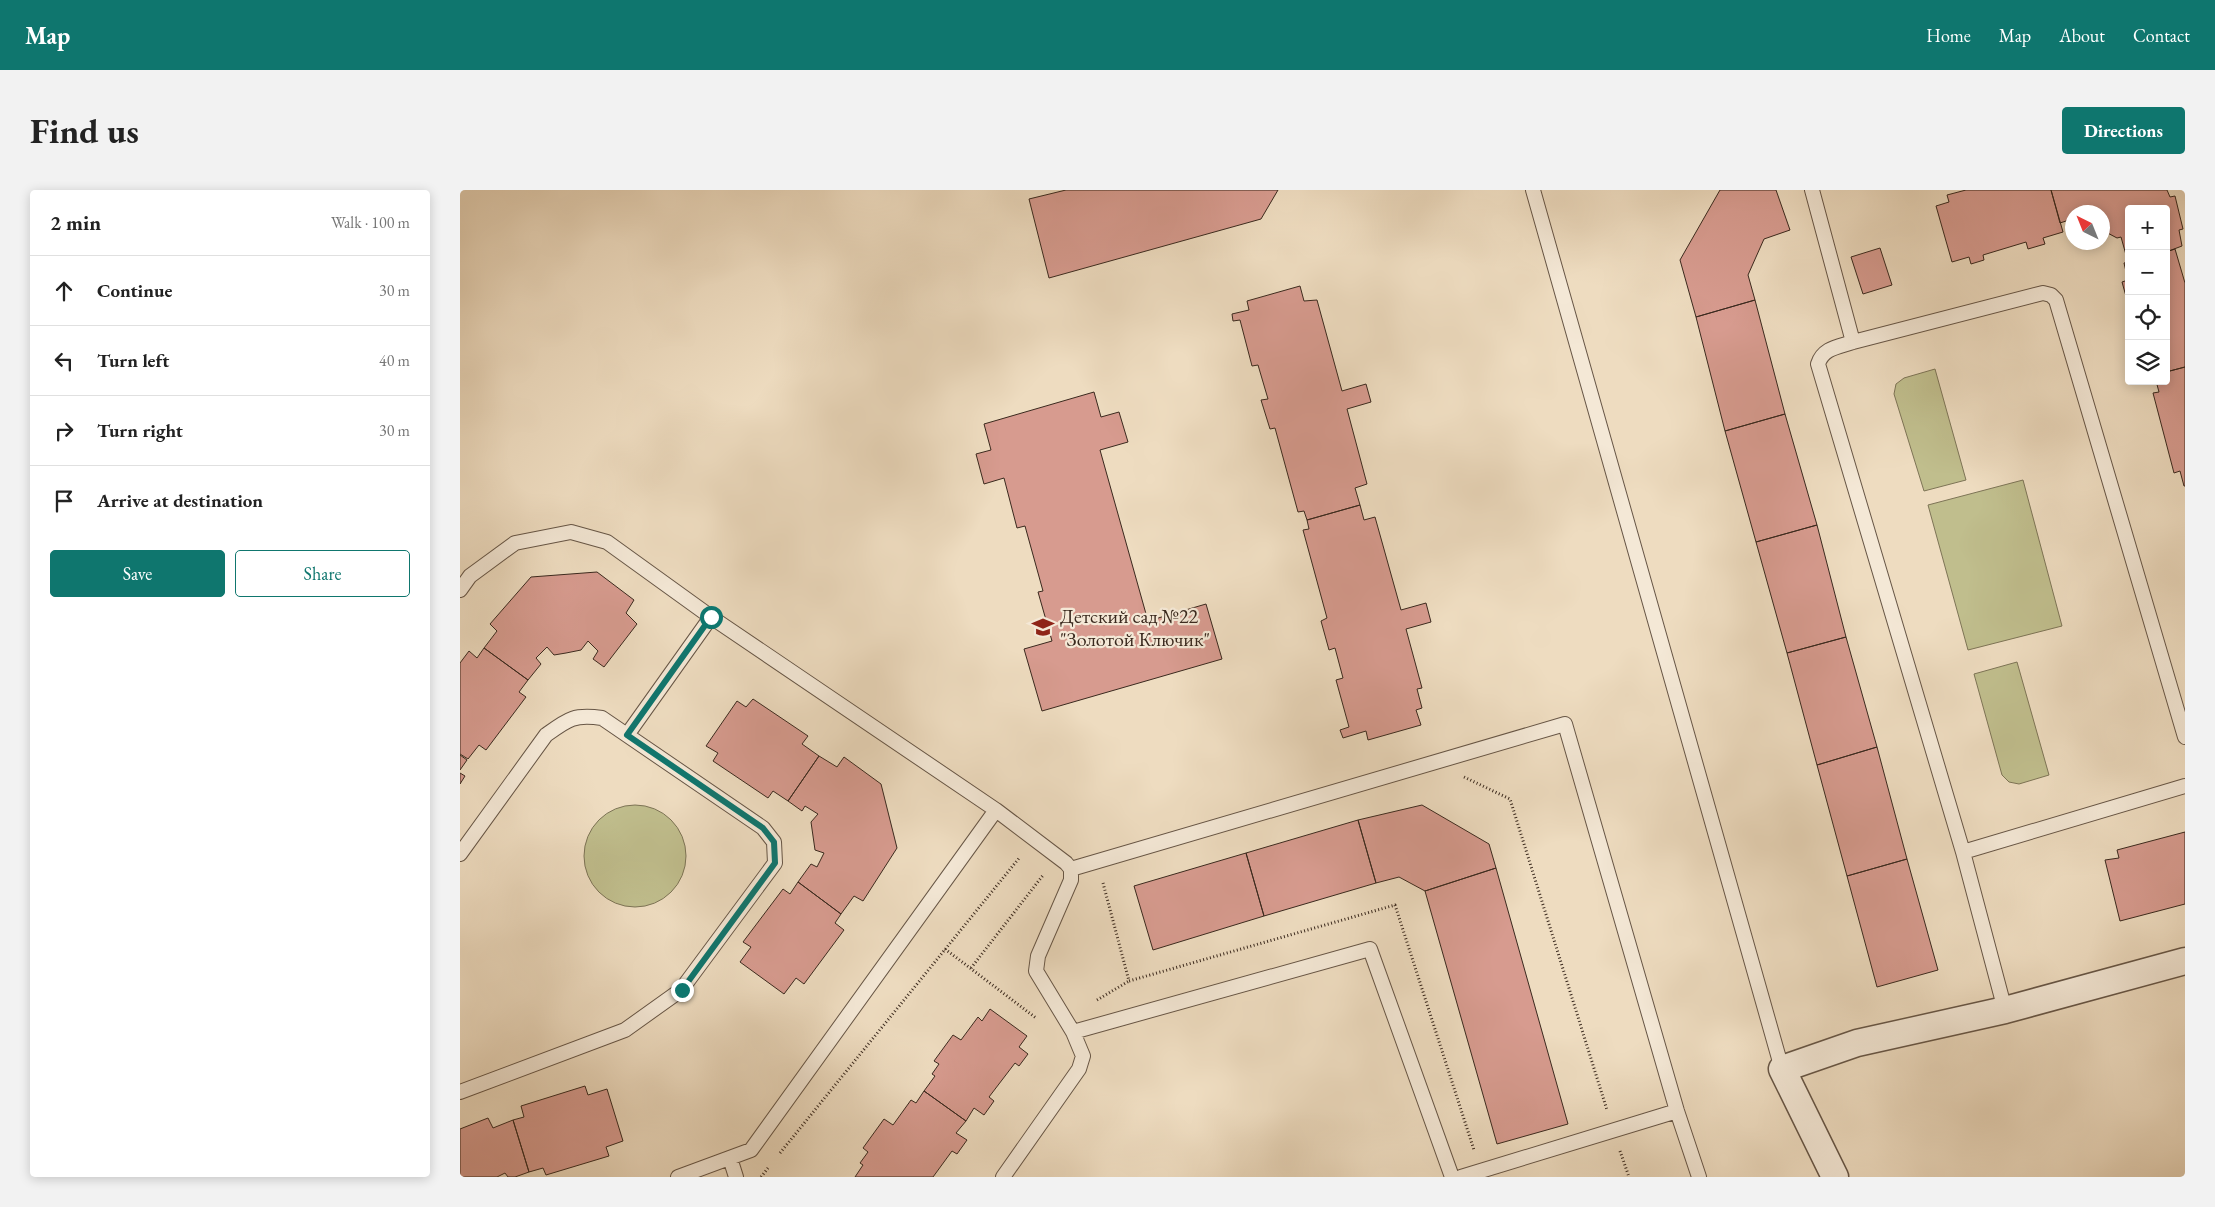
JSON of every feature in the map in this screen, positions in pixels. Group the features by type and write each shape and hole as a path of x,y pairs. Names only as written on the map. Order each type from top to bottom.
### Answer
{"street":[{"path":"1835,1177 1782,1069 1857,1043 2005,1010 2185,961"}],"lane":[{"path":"1533,190 1782,1069"},
{"path":"1812,190 1853,342"},
{"path":"2005,1010 1963,852 1818,364 1821,356 1826,351 1853,342 2043,293 2051,294 2056,300 2156,646 2185,737"},
{"path":"460,590 470,576 515,543 571,532 607,542 711,617 996,810 1030,844 1066,863 1071,869 1071,880 1038,956 1036,971 1074,1032 1083,1056 1079,1069 1003,1177"},
{"path":"627,735 711,617"},
{"path":"460,854 546,735 566,721 583,715 602,718 763,828 774,842 775,863 682,990 625,1030 460,1092"},
{"path":"1071,869 1565,724 1677,1111 1699,1177"},
{"path":"1963,852 2185,786"},
{"path":"678,1177 751,1150 996,810"},
{"path":"1074,1032 1370,949 1452,1177"},
{"path":"1462,1177 1677,1111"},
{"path":"730,1158 736,1177"}],"path":[{"path":"1432,762 1510,799 1629,1177"},
{"path":"779,1154 1030,844 1050,867 971,968"},
{"path":"1097,861 1129,982 1394,904 1476,1159"},
{"path":"760,1177 773,1162"}],"shaded area":[{"path":"1935,369 1966,480 1924,491 1894,394 1896,384 1904,378"},
{"path":"2023,480 2062,626 1968,650 1928,505"},
{"path":"2017,662 2049,775 2019,784 2009,782 2002,775 1974,674"},
{"path":"635,805 655,809 671,820 682,836 686,856 682,876 671,892 655,903 635,907 615,903 599,892 588,876 584,856 588,836 599,820 615,809"}],"building":[{"path":"1066,190 1278,190 1261,219 1049,278 1029,199"},
{"path":"1720,190 1776,190 1790,230 1764,239 1748,275 1755,300 1696,317 1680,260"},
{"path":"1966,190 2051,190 2063,232 2043,238 2045,244 2028,249 2026,242 1983,255 1984,260 1971,264 1969,257 1952,262 1936,206 1949,202 1947,195"},
{"path":"2051,190 2167,190 2170,197 2175,196 2183,229 2179,230 2182,246 2170,250 2170,205 2125,205 2125,251 2121,237 2117,238 2110,234 2110,205 2065,205 2065,221 2060,223"},
{"path":"1880,248 1892,285 1863,294 1851,257"},
{"path":"2175,249 2185,283 2185,367 2170,371 2170,295 2170,251"},
{"path":"2125,281 2125,293 2122,282"},
{"path":"1300,286 1304,301 1317,300 1342,391 1366,384 1371,402 1347,409 1367,484 1355,488 1360,505 1307,520 1304,511 1298,512 1275,428 1270,429 1261,400 1268,399 1258,365 1252,366 1240,320 1233,321 1232,314 1249,310 1247,301"},
{"path":"1755,300 1785,414 1725,431 1696,317"},
{"path":"2185,367 2185,486 2180,471 2174,473 2153,393 2159,392 2157,385 2170,385 2170,371"},
{"path":"1094,392 1101,417 1119,412 1128,442 1100,450 1148,621 1206,604 1222,659 1042,711 1024,649 1052,641 1038,592 1043,591 1025,526 1017,528 1004,478 984,484 976,454 991,450 984,424"},
{"path":"1785,414 1817,525 1756,542 1725,431"},
{"path":"1360,505 1364,520 1375,517 1401,610 1426,603 1431,622 1406,629 1422,688 1417,689 1422,708 1416,710 1421,725 1368,740 1366,731 1343,738 1340,730 1349,727 1336,680 1343,678 1335,648 1329,650 1321,621 1327,618 1303,530 1309,529 1307,520"},
{"path":"1817,525 1846,637 1787,653 1756,542"},
{"path":"597,572 634,600 626,613 637,624 604,667 593,659 598,651 588,641 581,650 554,655 547,647 536,658 541,664 528,680 484,648 497,631 490,624 531,577"},
{"path":"1846,637 1877,747 1817,765 1787,653"},
{"path":"484,648 528,680 519,692 526,697 486,750 479,745 468,759 460,754 460,663 469,651 477,658"},
{"path":"753,699 808,736 802,744 819,756 788,801 773,791 768,798 713,761 718,753 706,746 737,701 746,707"},
{"path":"1877,747 1907,859 1847,876 1817,765"},
{"path":"460,755 467,760 460,770"},
{"path":"819,756 837,767 844,757 881,784 897,848 863,901 854,896 841,914 798,882 811,864 817,867 824,853 815,850 811,822 818,814 805,806 802,811 788,801"},
{"path":"460,773 465,776 460,784"},
{"path":"1422,805 1489,844 1496,868 1425,891 1399,877 1376,883 1358,820"},
{"path":"1358,820 1376,883 1264,916 1246,853"},
{"path":"2185,832 2185,904 2120,921 2105,860 2119,858 2117,850"},
{"path":"1246,853 1264,916 1153,950 1134,886"},
{"path":"1907,859 1938,970 1877,987 1847,876"},
{"path":"1496,868 1568,1124 1497,1144 1425,891"},
{"path":"798,882 841,914 835,923 844,930 804,984 796,978 784,994 740,962 751,947 743,942 783,889 790,894"},
{"path":"990,1009 1027,1036 1019,1047 1028,1054 1019,1066 1015,1063 989,1097 994,1101 984,1115 974,1108 966,1121 924,1091 935,1076 932,1074 939,1064 934,1061 953,1035 961,1040 978,1017 982,1021"},
{"path":"585,1086 588,1095 607,1089 623,1141 606,1147 609,1156 546,1175 543,1168 529,1172 513,1120 524,1117 521,1106"},
{"path":"924,1091 966,1121 956,1133 967,1140 957,1154 952,1151 933,1177 855,1177 863,1165 860,1163 868,1152 863,1148 884,1119 893,1125 911,1100 916,1103"},
{"path":"488,1118 493,1128 513,1120 529,1172 515,1177 508,1177 505,1173 497,1177 460,1177 460,1129"}],"place":[{"name":"Детский сад №22 \"Золотой Ключик\"","path":"1043,627"}],"route":[{"path":"682,990 775,863 774,842 763,828 627,735 711,617"}]}
